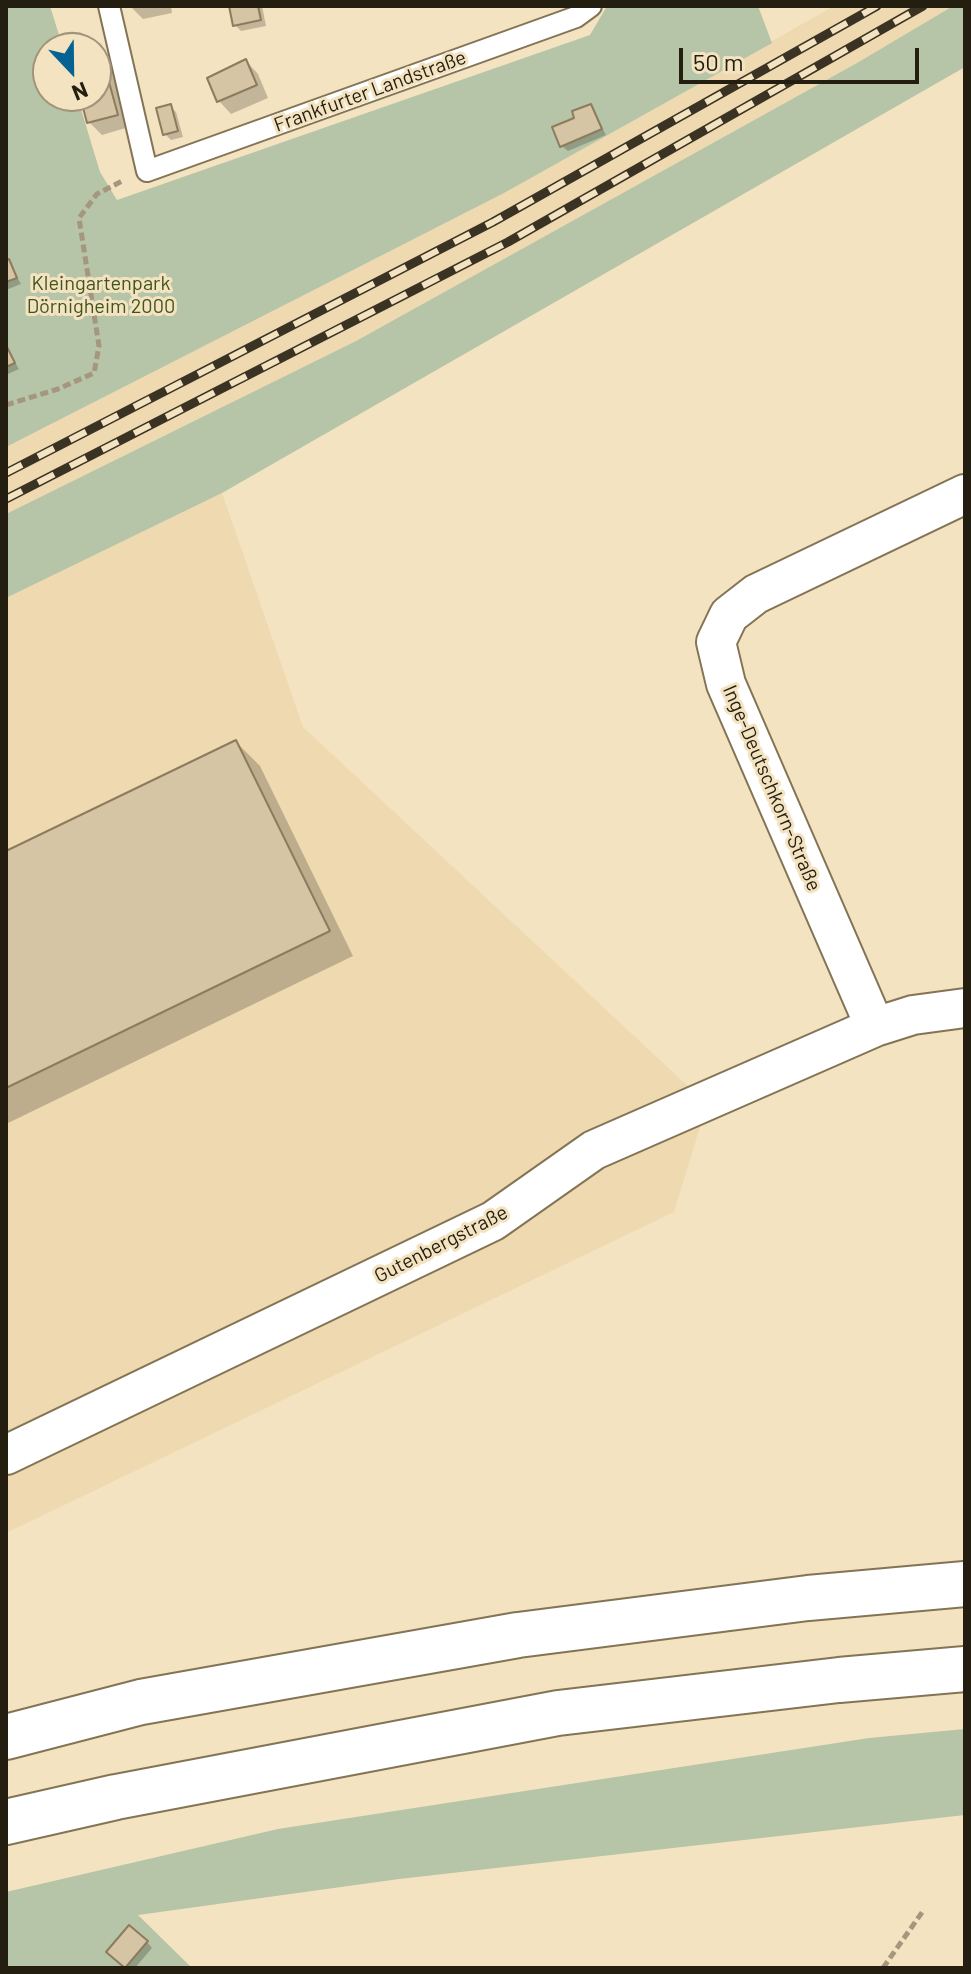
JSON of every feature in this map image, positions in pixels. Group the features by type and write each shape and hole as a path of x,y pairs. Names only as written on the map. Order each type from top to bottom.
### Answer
{"highway":[{"path":"6,1737 141,1702 518,1635 808,1598 965,1584"},
{"path":"6,1822 116,1797 558,1713 965,1669"}],"street":[{"name":"Inge-Deutschkorn-Straße","path":"875,1027 726,684 716,642 729,615 756,594 965,494"},
{"name":"Gutenbergstraße","path":"6,1455 493,1221 594,1150 875,1027 913,1015 965,1008"}],"lane":[{"path":"109,6 147,171"},
{"name":"Frankfurter Landstraße","path":"147,171 576,17 591,6"}],"path":[{"path":"6,405 58,389 94,373 99,346 79,218 97,194 147,171"},
{"path":"883,1968 923,1911"}],"shaded area":[{"path":"834,6 953,6 857,63 356,341 6,514 6,447 504,193"},
{"path":"222,493 303,727 707,1104 674,1212 6,1533 6,598"}],"green space":[{"name":"Kleingartenpark Dörnigheim 2000","path":"6,6 50,6 58,32 32,32 32,112 82,112 100,172 117,200 590,35 607,6 758,6 772,43 504,193 6,447"},
{"path":"953,6 965,6 965,67 222,493 6,598 6,514 356,341 857,63"},
{"path":"965,1729 965,1815 399,1879 138,1915 192,1968 6,1968 6,1892 278,1829 869,1738"}],"building":[{"path":"229,6 258,6 261,20 233,26"},
{"path":"246,59 257,85 217,102 207,78"},
{"path":"112,93 118,115 87,123 84,112 112,112"},
{"path":"171,104 178,131 163,135 156,108"},
{"path":"591,104 602,129 560,147 552,127 574,118 572,111"},
{"path":"9,259 17,278 6,282 6,260"},
{"path":"6,345 15,363 6,367"},
{"path":"236,740 330,931 6,1088 6,851"},
{"path":"129,1925 148,1941 125,1968 106,1952"}],"railway":[{"path":"6,473 493,222 877,6"},
{"path":"6,499 508,242 923,6"}]}
